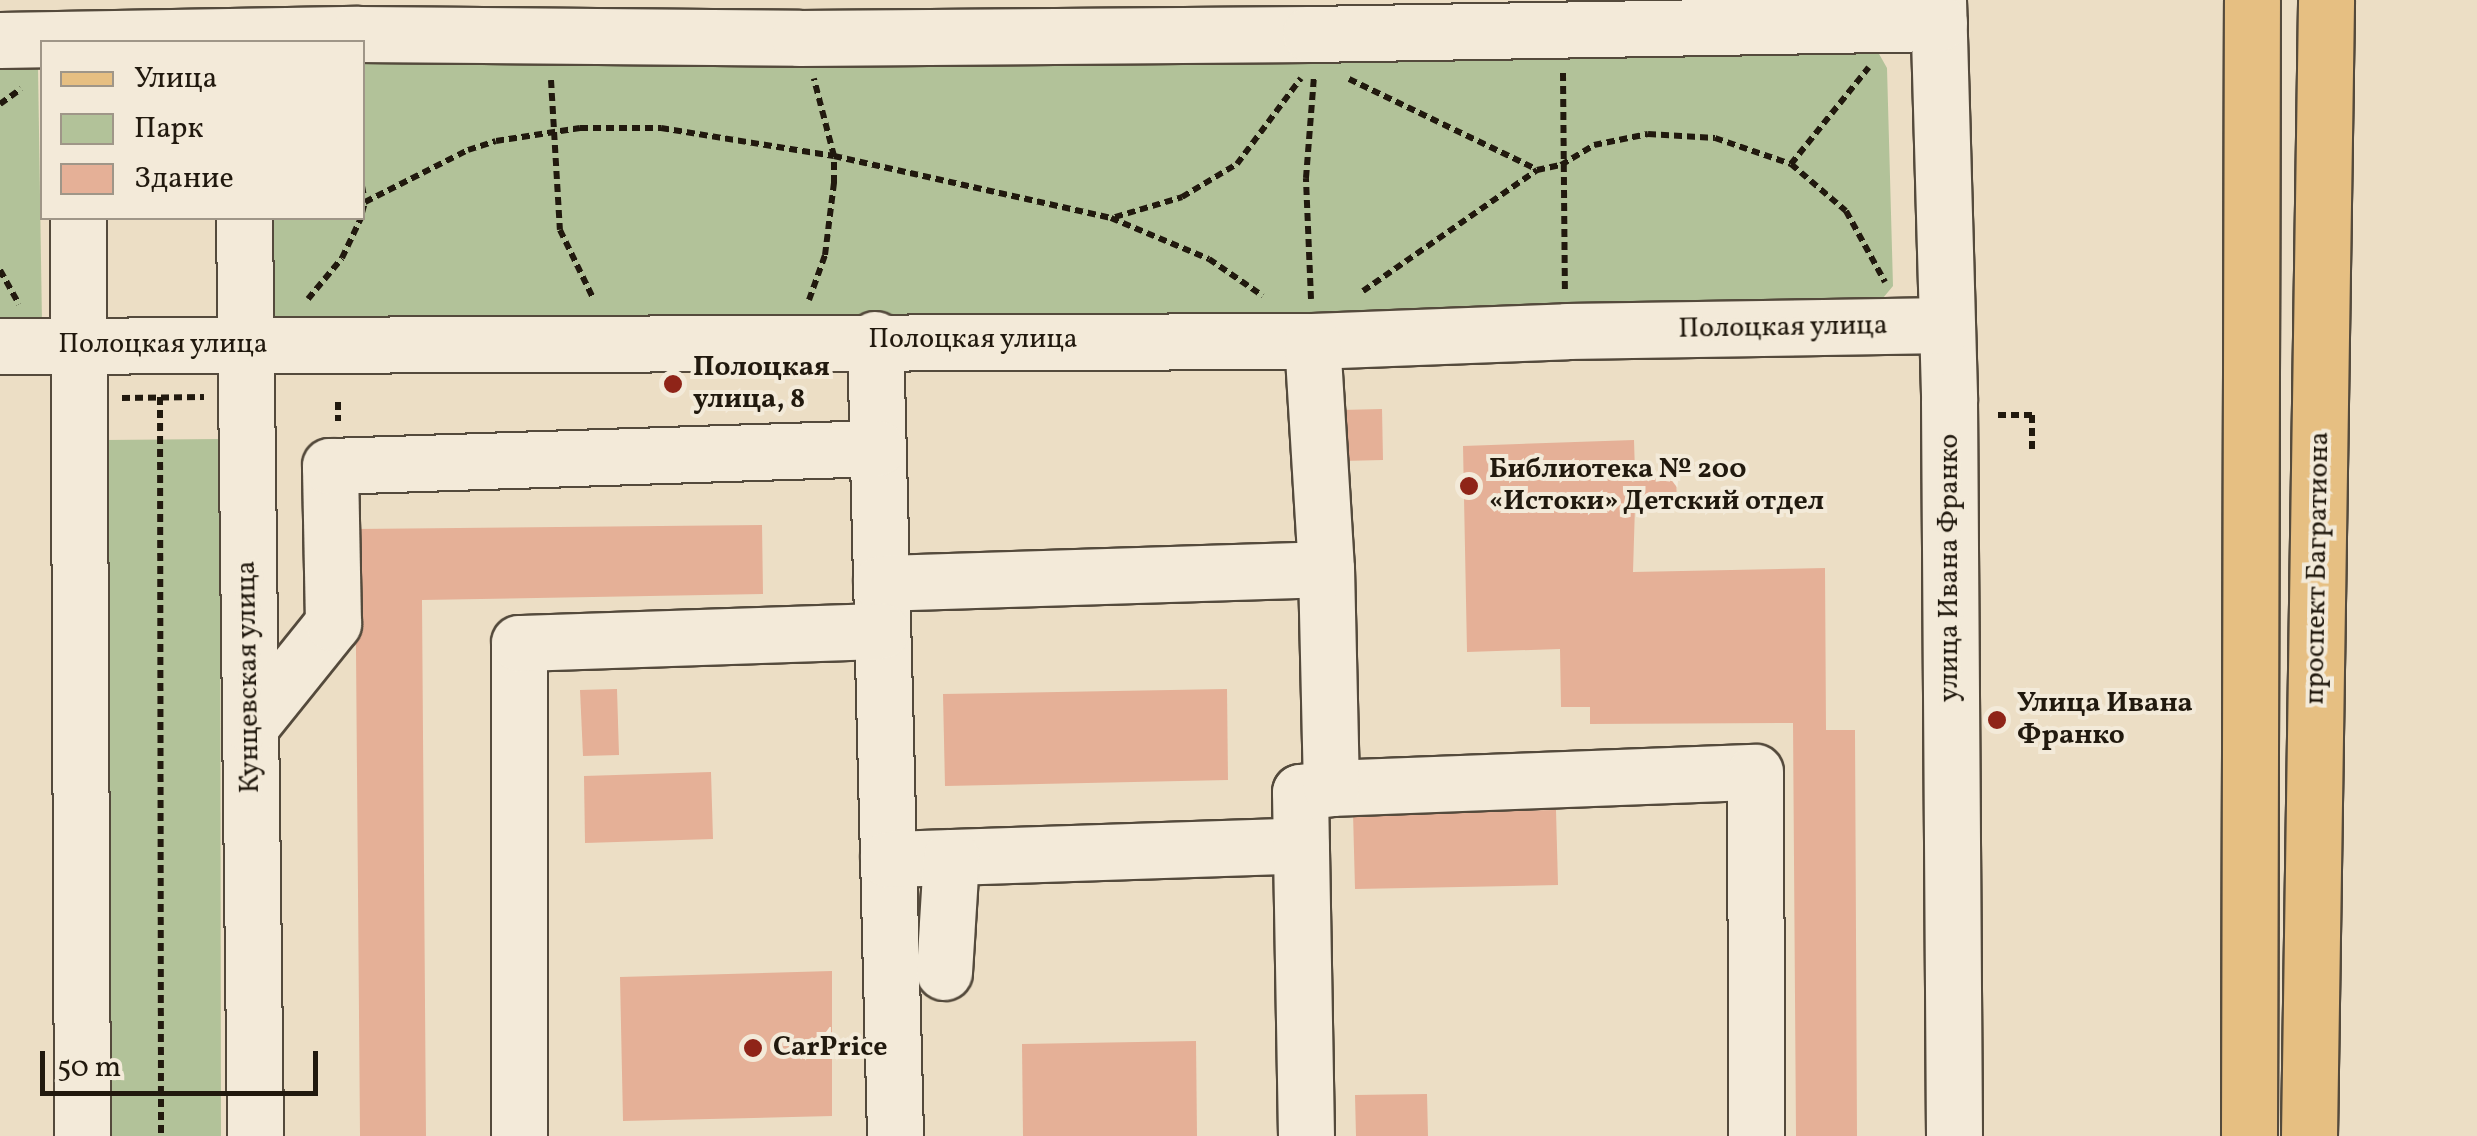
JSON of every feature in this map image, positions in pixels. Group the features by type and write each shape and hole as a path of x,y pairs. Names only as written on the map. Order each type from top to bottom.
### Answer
{"main road":[{"path":"2249,1136 2252,0"},
{"name":"проспект Багратиона","path":"2309,1136 2326,0"}],"street":[{"path":"244,40 374,17 1319,35 1564,29 1939,12"},
{"name":"улица Ивана Франко","path":"1939,12 1954,1136"},
{"path":"10,64 40,54"},
{"path":"78,220 82,1136"},
{"name":"Кунцевская улица","path":"244,220 256,1136"},
{"name":"Полоцкая улица","path":"0,346 622,346 875,339 1312,341 1566,330 1946,325"},
{"path":"875,339 895,1136"},
{"path":"1312,341 1326,569 1331,788"},
{"path":"251,725 333,623 330,466 877,448"},
{"path":"519,1136 519,643 1326,569"},
{"path":"1306,1136 1300,792 1754,772 1756,1136"},
{"path":"888,859 1301,846"},
{"path":"944,972 951,857"}],"path":[{"path":"781,344 815,291 830,224 834,156 828,25"},
{"path":"1564,29 1561,166 1566,309"},
{"path":"1319,35 1537,170"},
{"path":"1791,164 1876,58"},
{"path":"0,104 10,64"},
{"path":"1111,218 1182,197 1237,164 1260,138 1287,93 1316,64 1306,178 1312,341"},
{"path":"551,78 551,132 564,246 622,346"},
{"path":"366,202 468,150 580,128 661,128 834,156 1111,218 1185,248 1236,275 1312,341"},
{"path":"1362,293 1537,170 1561,166 1605,141 1673,133 1740,144 1791,164 1846,212 1891,292"},
{"path":"365,198 365,206"},
{"path":"306,301 342,258 360,220"},
{"path":"106,398 220,397"},
{"path":"160,398 161,1136"},
{"path":"1998,415 2032,415 2032,454"}],"green space":[{"path":"1874,45 1887,68 1893,286 1873,310 262,328 263,220 365,220 365,54"},
{"path":"0,68 38,68 42,324 0,324"},
{"path":"220,439 221,1136 105,1136 105,440"}],"building":[{"path":"1382,409 1383,460 1342,461 1341,410"},
{"path":"1634,440 1635,473 1676,475 1677,505 1635,506 1633,572 1825,568 1826,730 1855,730 1857,1136 1796,1136 1793,723 1590,724 1590,707 1561,707 1560,649 1467,652 1463,446"},
{"path":"762,525 763,594 422,600 426,1136 360,1136 355,529"},
{"path":"617,689 619,755 583,756 580,690"},
{"path":"1227,689 1228,780 945,786 943,694"},
{"path":"711,772 713,839 585,843 584,776"},
{"path":"1556,810 1558,885 1355,889 1353,813"},
{"path":"832,971 832,1116 623,1121 620,977"},
{"path":"1196,1041 1197,1136 1023,1136 1022,1044"},
{"path":"1427,1094 1428,1136 1356,1136 1355,1095"}],"place":[{"name":"Полоцкая улица, 8","path":"673,384"},
{"name":"Библиотека № 200 «Истоки» Детский отдел","path":"1469,486"},
{"name":"Улица Ивана Франко","path":"1997,720"},
{"name":"CarPrice","path":"753,1048"}]}
